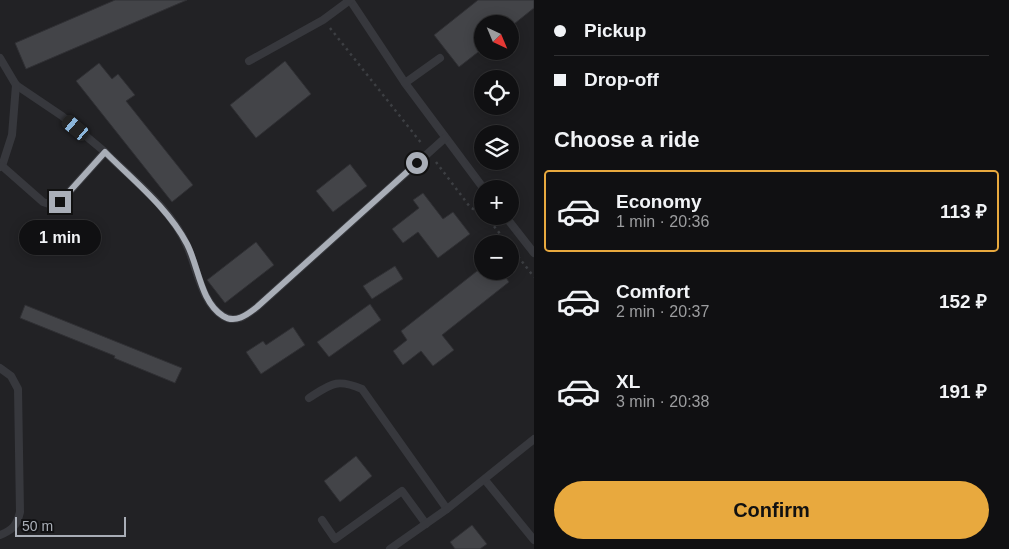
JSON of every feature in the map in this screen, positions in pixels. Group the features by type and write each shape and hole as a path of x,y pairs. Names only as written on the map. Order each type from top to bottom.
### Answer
{"lane":[{"path":"249,61 323,20 350,0 405,83 477,180"},
{"path":"0,58 16,85 62,116 105,152 163,210 187,245 207,297 214,309 224,317 234,320 245,317 264,301 445,138"},
{"path":"405,83 440,58"},
{"path":"16,85 12,135 1,167 44,202 52,205 60,202 105,152"},
{"path":"512,225 534,253"},
{"path":"0,368 11,376 18,389 20,512 18,524 10,532 0,535"},
{"path":"309,398 331,384 346,382 362,388 447,509"},
{"path":"390,549 485,480 534,439"},
{"path":"485,480 534,540"},
{"path":"322,520 335,539 402,491 426,524"}],"path":[{"path":"323,20 429,152 470,207 474,209"},
{"path":"492,225 501,235"},
{"path":"519,258 534,277"}],"shaded area":[{"path":"0,0 534,0 534,549 0,549"}],"building":[{"path":"115,0 187,0 26,69 15,43"},
{"path":"478,0 534,0 534,8 519,20 519,15 474,15 474,55 459,67 434,35"},
{"path":"285,61 311,94 256,138 230,105"},
{"path":"99,63 112,79 118,74 135,95 126,101 193,185 172,202 76,81"},
{"path":"350,164 367,186 333,212 316,191"},
{"path":"423,193 443,219 453,212 470,234 438,258 418,232 403,243 392,229 419,208 413,200"},
{"path":"256,242 274,265 225,303 207,280"},
{"path":"395,266 403,279 372,299 363,286"},
{"path":"474,273 474,280 508,280 509,282 442,335 454,350 433,366 421,351 403,365 393,351 407,340 401,331"},
{"path":"370,304 381,320 329,357 317,342"},
{"path":"25,305 182,368 175,383 114,358 115,356 20,318"},
{"path":"293,327 305,345 261,374 246,352 263,341 266,345"},
{"path":"356,456 372,476 340,502 324,481"},
{"path":"472,525 487,544 480,549 455,549 450,542"}],"route":[{"path":"60,202 105,152 163,210 187,245 207,297 214,309 224,317 234,320 245,317 257,307 417,163"}]}
